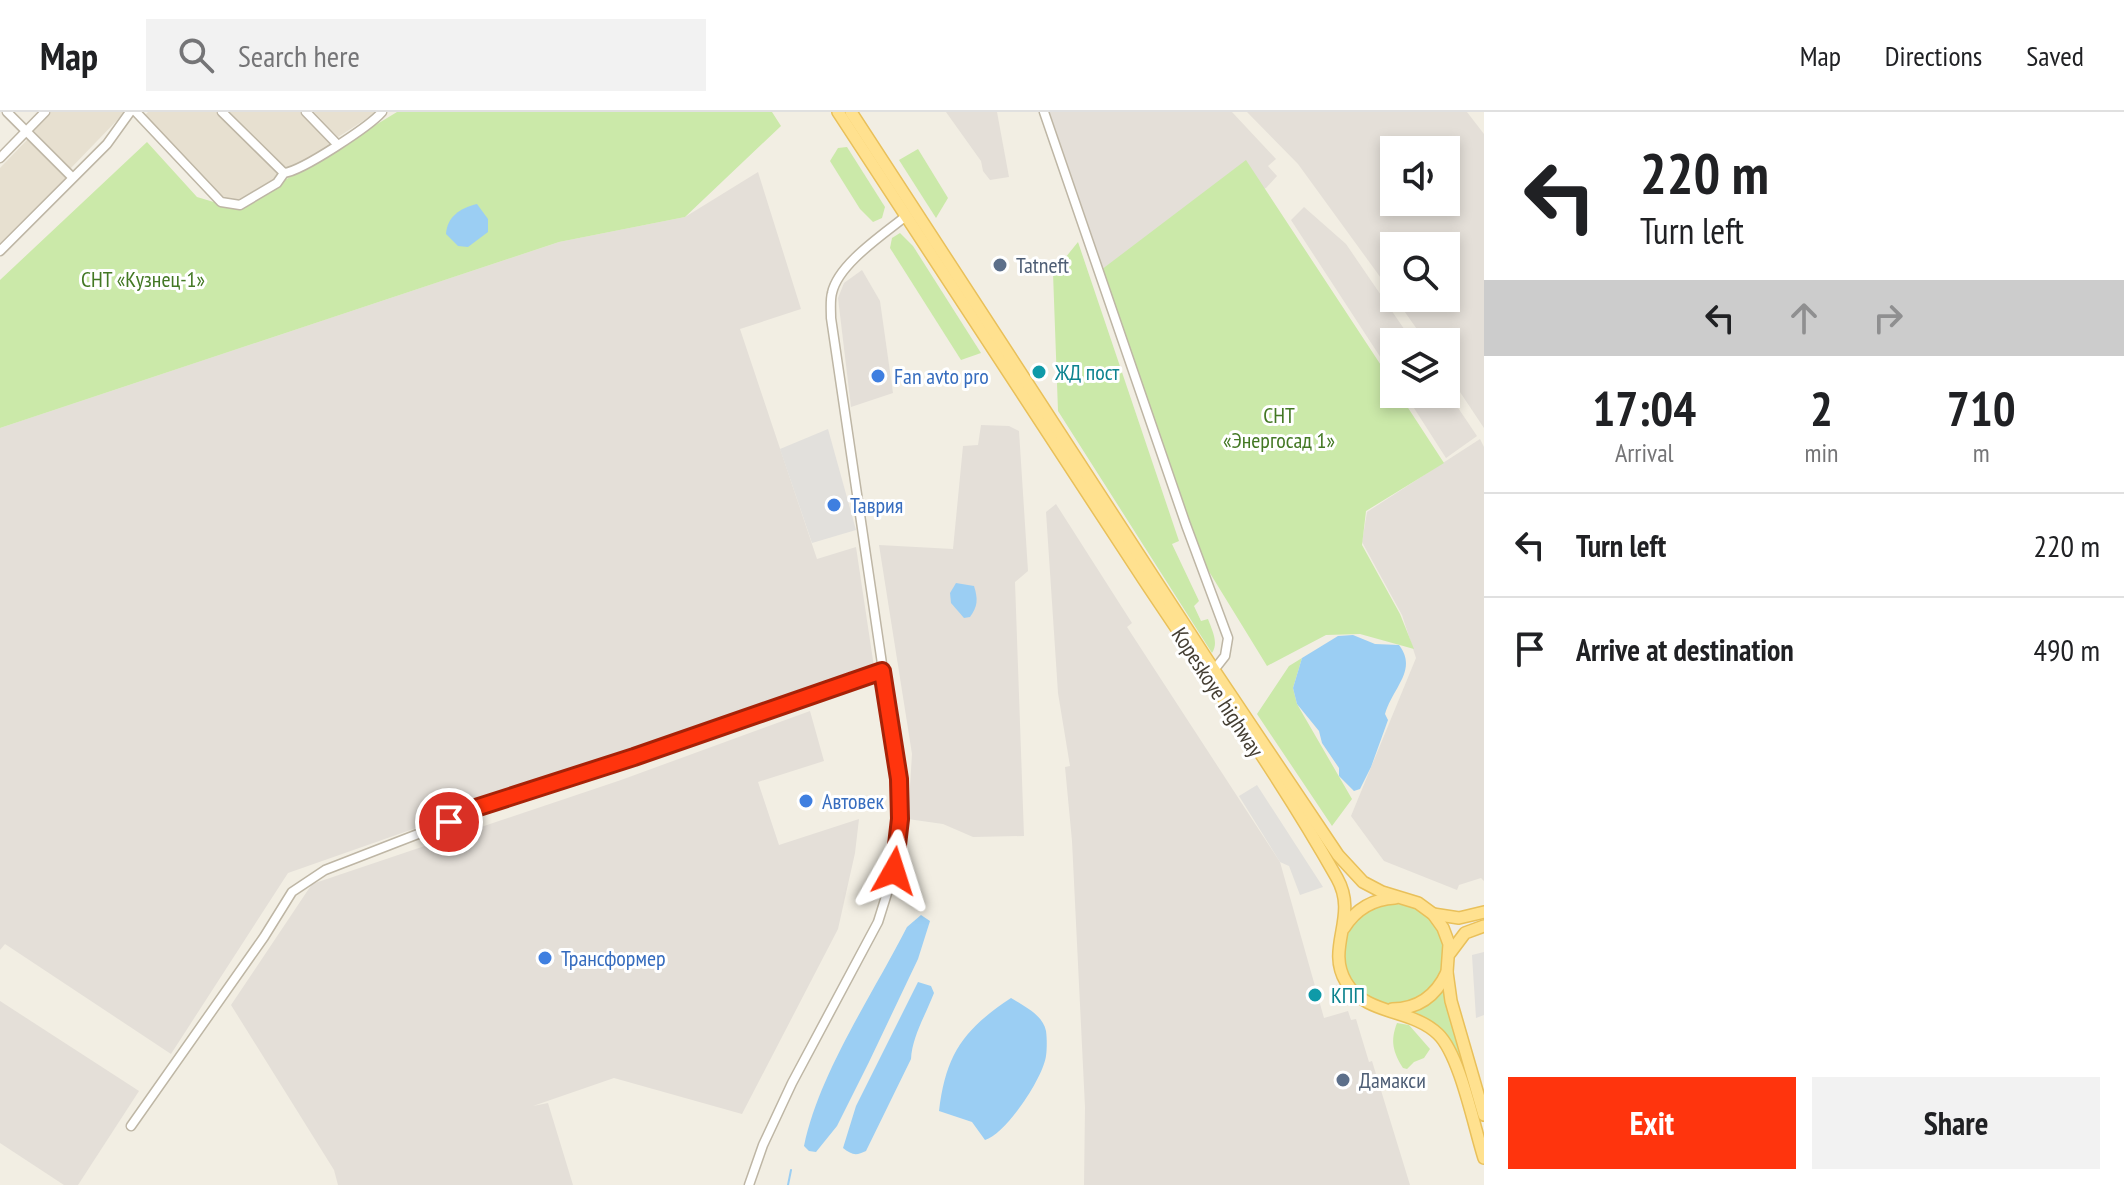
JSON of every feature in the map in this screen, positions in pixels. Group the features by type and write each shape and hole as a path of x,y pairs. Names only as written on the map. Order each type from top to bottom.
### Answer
{"main road":[{"name":"Kopeskoye highway","path":"838,112 910,213 1345,864 1363,882 1418,903 1433,914"},
{"name":"Kopeskoye highway","path":"851,112 910,213 1331,868 1343,891 1344,928 1338,946 1342,975 1357,996 1380,1008 1419,1021 1445,1042 1457,1068 1484,1158"},
{"path":"1344,928 1354,914 1368,904 1400,898"},
{"path":"1433,914 1459,918 1484,912"},
{"path":"1433,914 1447,936 1451,1001 1484,1115"},
{"path":"1450,953 1465,933 1484,926"},
{"path":"1380,1008 1396,1010 1420,1003 1433,993 1447,972"}],"street":[{"path":"7,112 72,177"},
{"path":"0,158 45,112"},
{"path":"0,251 107,144 133,112 221,202 240,205 277,183 284,173 293,172 382,113"},
{"path":"222,112 284,173"},
{"path":"306,112 337,144"},
{"name":"Kopeskoye highway","path":"1044,112 1170,480 1228,638 1225,656 1214,670"},
{"path":"749,1185 763,1145 792,1083 878,922 894,871 900,819 899,779 831,318 832,292 842,273 862,252 910,213"},
{"path":"131,1126 264,937 292,892 325,870 449,822 463,812 621,762 882,671"}],"shaded area":[{"path":"51,112 125,112 70,169 33,130"},
{"path":"148,112 216,112 278,172 277,178 231,203 219,197 145,115"},
{"path":"228,112 300,112 333,144 288,170"},
{"path":"314,112 377,112 338,137"},
{"path":"946,112 997,112 1009,177 990,180 983,171 981,161"},
{"path":"1046,112 1232,112 1276,159 1268,166 1277,176 1266,188 1100,270"},
{"path":"1247,112 1467,112 1484,134 1484,428 1460,392 1460,328 1416,328 1405,312 1460,312 1460,232 1380,232 1380,277 1298,164"},
{"path":"28,139 68,177 0,247 0,168"},
{"path":"758,172 801,309 740,329 817,559 856,547 874,667 288,873 171,1054 5,944 0,950 0,428 559,242 685,217"},
{"path":"1304,207 1346,244 1380,294 1380,312 1392,312 1403,328 1380,328 1380,357 1291,220"},
{"path":"862,270 880,301 893,393 851,407 838,298 844,283"},
{"path":"1414,408 1458,408 1477,436 1446,458"},
{"path":"981,425 1009,426 1019,431 1028,571 1015,582 1024,836 973,837 943,824 908,819 912,754 879,545 953,549 963,446 978,445"},
{"path":"828,429 856,530 812,543 780,449"},
{"path":"1480,439 1484,447 1484,881 1481,878 1459,885 1457,890 1384,861 1351,816 1416,658 1402,615 1362,542 1367,512"},
{"path":"1056,504 1132,623 1127,627 1280,862 1324,1018 1348,1011 1351,1020 1356,1019 1410,1185 1084,1185 1085,1107 1072,841 1065,767 1070,766 1058,693 1046,512"},
{"path":"810,711 824,761 758,782 779,845 859,819 855,853 838,929 742,1114 614,1078 533,1106 548,1103 573,1185 338,1185 334,1170 231,1005 312,884 621,780"},
{"path":"1257,785 1323,887 1300,895 1289,866 1280,862 1239,796"},
{"path":"1484,952 1484,1015 1476,1018 1472,955"},
{"path":"0,1001 139,1091 78,1185 64,1185 0,1143"}],"green space":[{"name":"СНТ «Кузнец-1»","path":"397,112 772,112 781,126 685,217 559,242 0,428 0,280 147,142 197,197 237,209"},
{"path":"847,147 885,207 882,218 873,222 860,209 830,161 838,148"},
{"path":"918,149 948,198 936,218 899,160"},
{"name":"СНТ «Энергосад 1»","path":"1246,160 1380,364 1380,408 1408,408 1444,463 1366,511 1362,545 1400,614 1414,649 1360,634 1326,635 1267,666 1197,552 1101,270"},
{"path":"900,233 913,246 981,353 961,360 890,248 892,238"},
{"path":"1078,242 1179,541 1172,544 1199,601 1194,606 1201,621 1208,619 1213,632 1215,645 1212,653 1058,411 1053,273"},
{"path":"1302,658 1293,688 1297,704 1352,799 1332,826 1257,714 1289,666"},
{"path":"1394,904 1413,908 1429,919 1440,935 1444,954 1440,973 1429,989 1413,1000 1394,1004 1375,1000 1359,989 1348,973 1344,954 1348,935 1359,919 1375,908"},
{"path":"1443,989 1464,1064 1434,1025 1408,1011"},
{"path":"1397,1023 1409,1025 1430,1049 1424,1058 1407,1069 1403,1068 1395,1051"}],"water":[{"path":"477,204 488,219 488,232 468,247 458,246 446,234 449,223 460,211"},
{"path":"956,583 974,586 976,602 970,617 964,618 951,603 950,593"},
{"path":"1353,635 1375,644 1399,645 1406,663 1385,714 1388,720 1371,767 1360,789 1354,791 1339,776 1339,768 1322,743 1319,731 1297,704 1293,688 1302,658 1338,636"},
{"path":"921,915 930,921 918,959 837,1126 816,1152 809,1151 804,1146 811,1118 834,1062 907,927"},
{"path":"918,982 931,986 934,993 917,1034 911,1059 866,1151 852,1153 843,1148 856,1106"},
{"path":"1011,998 1041,1020 1046,1031 1046,1056 1038,1078 1013,1117 994,1136 985,1140 972,1122 939,1111 942,1091 946,1074 960,1045 980,1021"}],"waterway":[{"path":"788,1185 791,1170"}],"place":[{"name":"Tatneft","path":"1000,265"},
{"name":"ЖД пост","path":"1039,372"},
{"name":"Fan avto pro","path":"878,376"},
{"name":"Таврия","path":"834,505"},
{"name":"Автовек","path":"806,801"},
{"name":"Трансформер","path":"545,958"},
{"name":"КПП","path":"1315,995"},
{"name":"Дамакси","path":"1343,1080"}],"route":[{"path":"449,822 463,812 634,757 882,671 899,779 900,819 894,871"}]}
